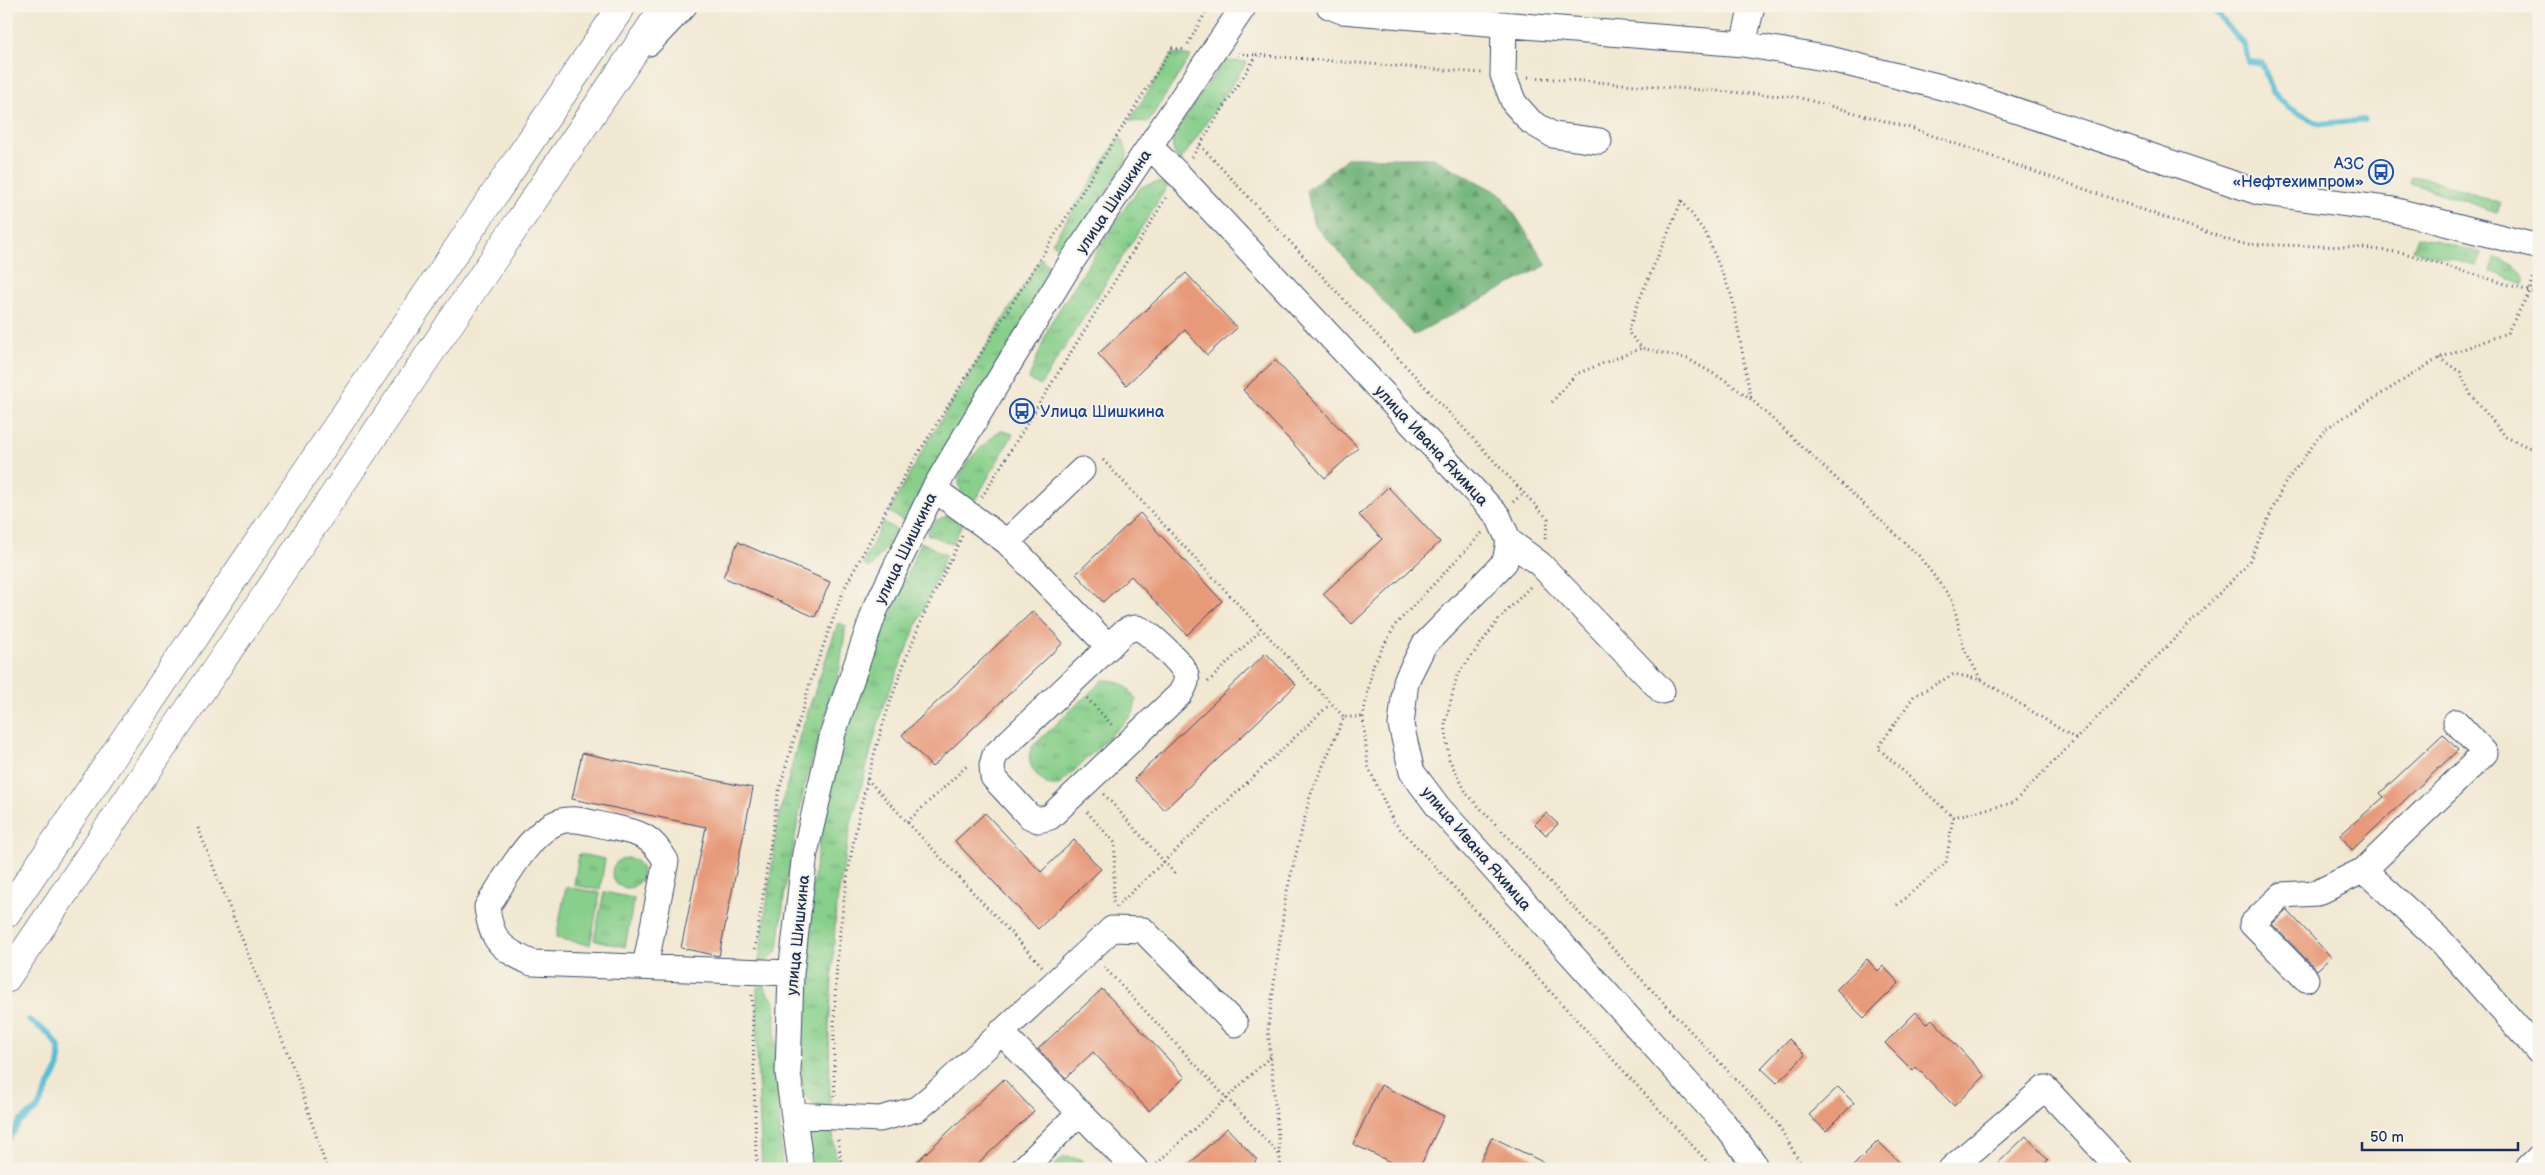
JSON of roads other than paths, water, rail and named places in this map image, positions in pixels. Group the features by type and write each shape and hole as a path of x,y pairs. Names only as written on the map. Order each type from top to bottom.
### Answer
{"highway":[{"path":"6,914 622,6"},
{"path":"6,979 665,6"}],"street":[{"path":"623,70 684,6"},
{"name":"улица Шишкина","path":"801,1169 788,1073 791,973 805,853 833,734 875,610 934,489 1070,264 1244,6"},
{"path":"1329,6 1342,11 1744,44 1830,58 1961,92 2258,192 2393,210 2538,255"},
{"path":"1744,44 1752,6"},
{"path":"1504,24 1502,74 1514,103 1530,122 1553,135 1599,141"},
{"name":"улица Ивана Яхимца","path":"1150,147 1180,176 1498,516 1509,541 1505,562 1424,645 1406,681 1401,725 1412,772 1439,808 1722,1121 1753,1162 1755,1169"},
{"path":"1007,542 1092,465"},
{"path":"934,489 971,514 1007,542 1109,647"},
{"path":"1509,541 1540,564 1662,691"},
{"path":"1136,627 1146,630 1185,672 1186,683 1180,694 1050,817 1038,820 1029,816 993,777 992,765 994,755 1109,647 1124,632 1136,627"},
{"path":"2306,979 2252,924 2282,895 2317,893 2364,870 2485,753 2456,722"},
{"path":"645,968 666,861 656,843 639,832 568,819 550,824 537,835 487,907 489,930 508,952 532,963 645,968 791,973"},
{"path":"2364,870 2441,941 2539,1052"},
{"path":"794,1115 880,1119 917,1108 1112,929 1143,930 1235,1024"},
{"path":"1001,1032 1136,1169"},
{"path":"1951,1169 2045,1088 2120,1169"},
{"path":"1023,1169 1080,1112"},
{"path":"2527,1169 2539,1157"}],"waterway":[{"path":"2210,6 2245,46 2248,62 2262,63 2273,92 2289,108 2321,124 2364,120"},
{"path":"6,1142 20,1122 37,1109 59,1066 59,1047 48,1033 29,1020"}],"place":[{"name":"АЗС «Нефтехимпром»","path":"2381,172"},
{"name":"Улица Шишкина","path":"1022,411"}]}
